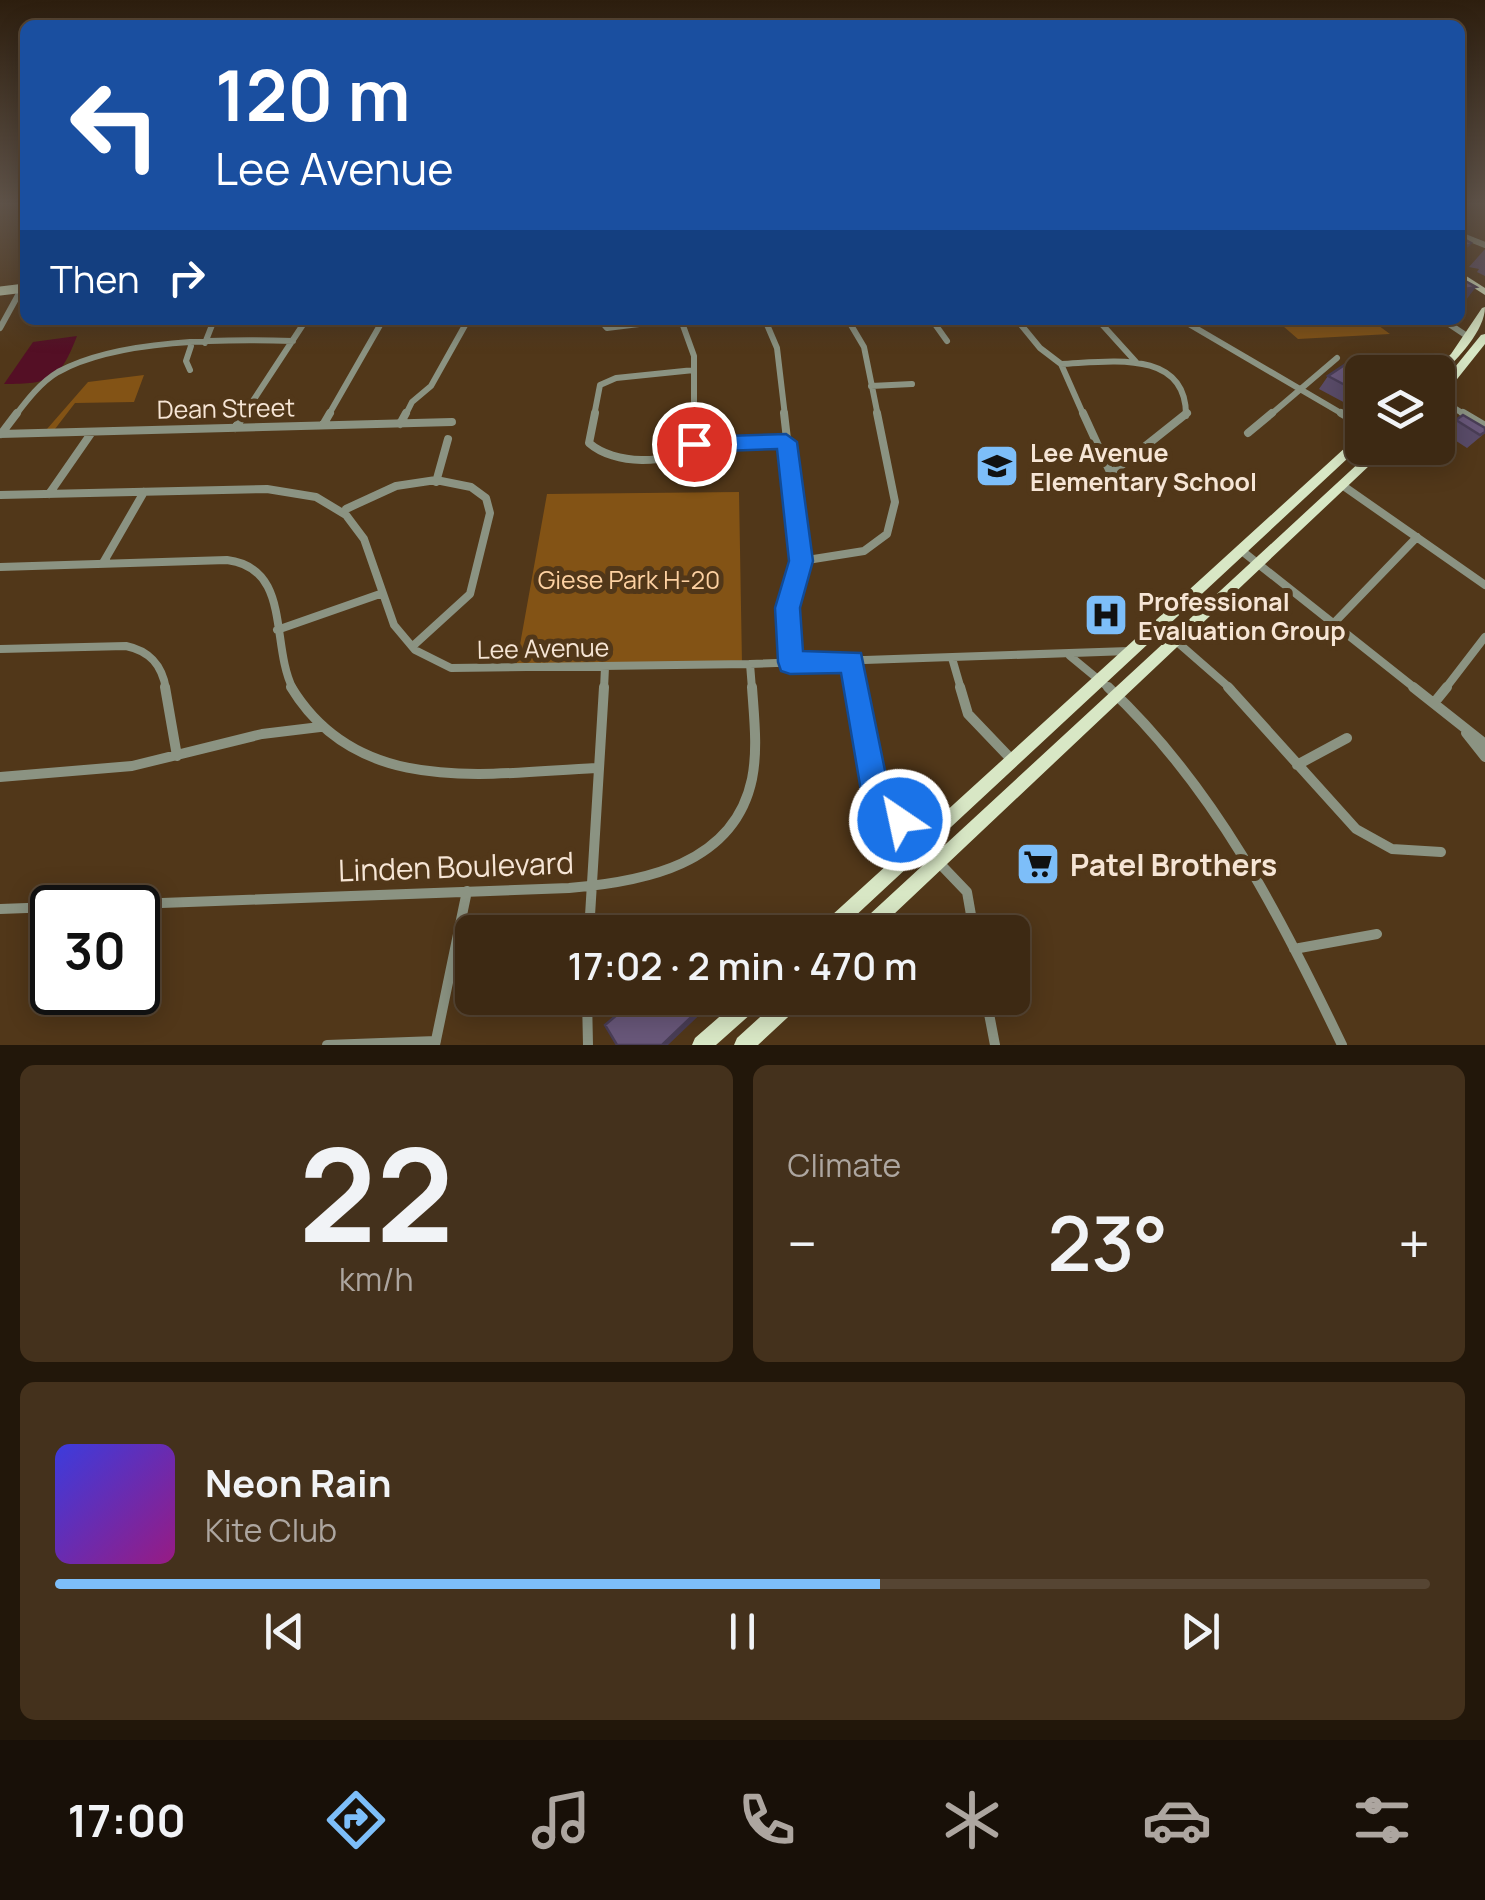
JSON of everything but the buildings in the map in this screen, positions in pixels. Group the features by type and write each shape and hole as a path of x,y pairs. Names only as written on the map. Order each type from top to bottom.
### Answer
{"main road":[{"path":"1455,356 1485,310"},
{"path":"1455,375 1485,337"},
{"path":"845,915 1345,456"},
{"path":"881,915 1364,465"},
{"path":"702,1045 735,1015"},
{"path":"744,1045 776,1015"}],"street":[{"path":"0,328 20,296"},
{"path":"204,344 212,325"},
{"path":"234,428 303,325"},
{"path":"323,425 380,325"},
{"path":"400,424 412,402 430,386 465,325"},
{"path":"604,325 631,325"},
{"path":"683,325 693,350 694,444"},
{"path":"767,325 777,348 801,561 788,608 790,662"},
{"path":"801,561 852,556 869,550 886,538 894,522 895,502 864,346 851,325"},
{"path":"935,325 947,342"},
{"path":"1021,325 1040,348 1062,364 1111,474"},
{"path":"1103,325 1136,362"},
{"path":"1191,325 1345,415"},
{"path":"1451,325 1467,336"},
{"path":"0,434 44,383 68,367 94,358 246,339 292,341"},
{"path":"190,346 186,361 190,370"},
{"path":"1248,433 1337,358"},
{"path":"1062,364 1154,363 1174,377 1188,403 1188,415 1094,487 1075,490"},
{"path":"694,370 616,378 600,385 589,442 596,452 612,458 679,456 694,444 786,442"},
{"path":"871,386 912,384"},
{"path":"1455,407 1485,426"},
{"name":"Dean Street","path":"0,434 452,422"},
{"path":"49,494 93,431"},
{"path":"436,482 448,439"},
{"path":"0,496 278,489 346,509 382,489 436,482 475,489 486,498 490,513 470,594 414,645"},
{"path":"1342,485 1485,584"},
{"path":"103,564 144,492"},
{"name":"Lee Avenue","path":"346,509 370,549 388,621 436,663 468,670 1134,651"},
{"path":"1334,624 1417,537"},
{"path":"1242,551 1485,744"},
{"path":"0,566 227,560 247,563 268,582 283,666 295,693 320,727 380,761 414,770 596,768"},
{"path":"277,630 380,594"},
{"path":"1434,704 1485,637"},
{"path":"1176,641 1239,696 1335,810 1365,834 1392,849 1440,852"},
{"path":"0,649 126,646 144,650 163,672 177,756"},
{"path":"1066,654 1146,721 1207,802 1294,949 1342,1045"},
{"path":"952,658 968,714 1011,759"},
{"path":"852,661 876,797 967,892 971,915"},
{"name":"Linden Boulevard","path":"0,908 467,892 636,882 674,868 704,849 731,824 747,798 753,773 750,664"},
{"path":"590,915 604,666"},
{"path":"1454,720 1485,757"},
{"path":"0,777 82,773 177,756 262,734 320,727"},
{"path":"1298,765 1347,738"},
{"path":"327,1045 435,1043 467,892"},
{"path":"1294,949 1377,934"},
{"path":"587,1015 588,1045"},
{"path":"989,1015 994,1045"}],"green space":[{"path":"1282,325 1378,325 1390,334 1298,339"},
{"path":"144,375 134,402 75,403 55,429 47,429 88,382"},
{"name":"Giese Park H-20","path":"739,492 742,664 516,667 547,494"}],"shaded area":[{"path":"77,336 65,362 52,376 33,383 4,384 33,342"}],"place":[{"name":"Lee Avenue Elementary School","path":"997,466"},
{"name":"Professional Evaluation Group","path":"1106,615"},
{"name":"Patel Brothers","path":"1038,864"}],"route":[{"path":"694,444 786,442 801,561 788,608 790,662 852,661 876,797 900,820"}]}
